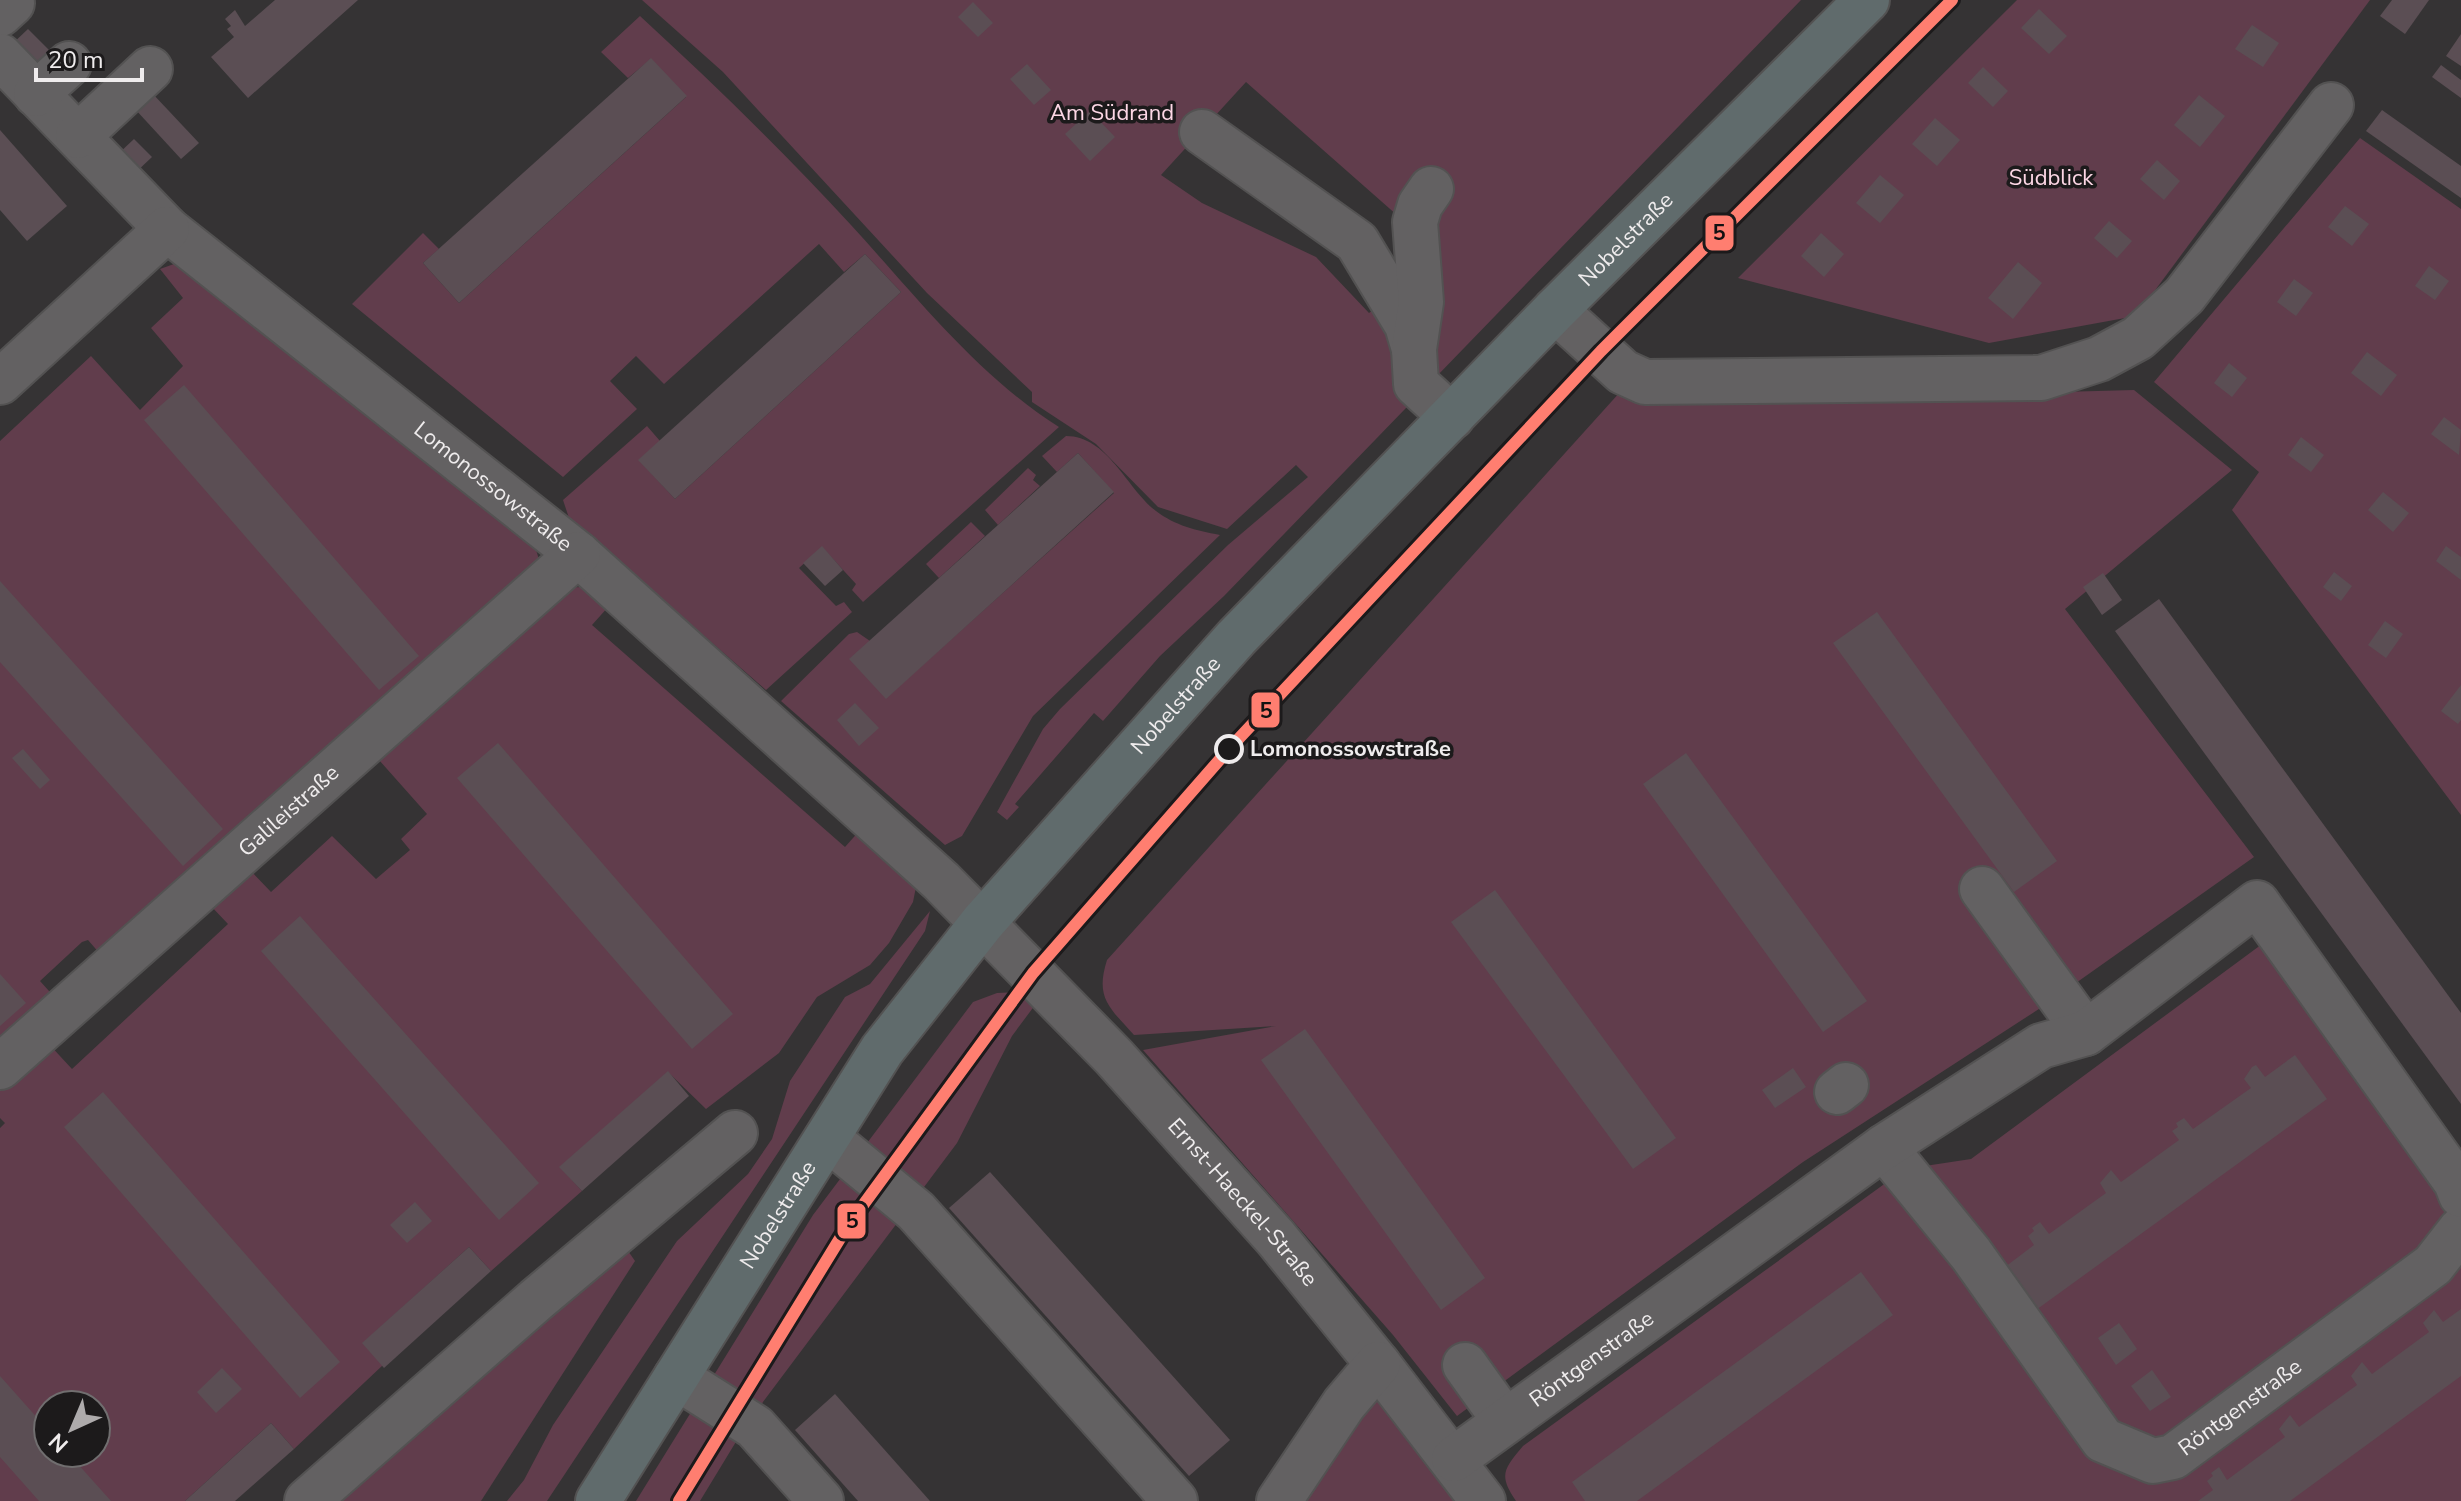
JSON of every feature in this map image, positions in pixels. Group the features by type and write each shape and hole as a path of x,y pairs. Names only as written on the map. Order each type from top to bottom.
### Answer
{"main road":[{"name":"Nobelstraße","path":"598,1501 882,1050 983,922 1236,638 1555,310 1867,0"}],"street":[{"name":"Lomonossowstraße","path":"0,56 167,229 578,554 858,803 983,922"},
{"path":"36,94 69,64"},
{"path":"78,136 150,69"},
{"path":"1555,310 1623,372 1645,382 2041,378 2099,359 2138,338 2184,296 2331,105"},
{"path":"1202,132 1357,242 1407,325 1414,349"},
{"path":"1431,189 1420,205 1415,222 1421,302 1414,349 1416,384 1452,417"},
{"path":"0,382 167,229"},
{"name":"Galileistraße","path":"0,1067 578,554"},
{"path":"1982,889 2086,1033"},
{"name":"Röntgenstraße","path":"1454,1459 1884,1147 2041,1046 2086,1033 2257,903 2456,1182 2461,1195"},
{"name":"Ernst-Haeckel-Straße","path":"983,922 1151,1099 1276,1238 1454,1459 1483,1501"},
{"path":"307,1501 524,1310 735,1133"},
{"path":"827,1138 916,1211 1175,1501"},
{"name":"Röntgenstraße","path":"1884,1147 1971,1254 2103,1440 2153,1461 2173,1457 2421,1274 2452,1245 2461,1229"},
{"path":"1279,1501 1344,1404 1378,1364"},
{"path":"1465,1365 1505,1421"},
{"path":"676,1377 755,1427 821,1501"}],"green space":[{"name":"Am Südrand","path":"642,0 1801,0 1224,596 1160,656 1103,721 1094,713 1015,804 1019,807 1007,820 997,812 1043,729 1060,709 1228,545 1308,477 1296,465 1227,529 1158,507 1096,444 1032,402 1032,392 927,293 723,72","holes":["1246,82 1398,216 1411,281 1369,313 1316,257 1202,203 1161,175"]},
{"name":"Südblick","path":"2017,0 2370,0 2136,316 1989,343 1738,278"},
{"path":"640,16 800,171 974,359 1029,407 1059,427 863,602 852,590 856,584 822,547 799,568 836,606 844,602 852,612 766,690 569,518 563,500 647,426 660,441 639,460 675,499 901,292 865,254 844,272 819,244 664,384 636,356 610,381 637,409 563,477 352,304 423,233 439,249 423,263 459,303 686,97 651,59 628,78 601,52"},
{"path":"2360,138 2461,209 2461,815 2232,510 2259,472 2154,382"},
{"path":"174,264 191,268 534,543 540,563 107,962 88,940 82,942 40,981 58,1001 0,1052 0,441 91,356 140,410 183,366 151,328 183,298 160,269"},
{"path":"2134,390 2232,470 2065,609 2254,857 2042,1007 1803,1162 1457,1416 1393,1335 1143,1050 1276,1026 1134,1035 1111,1009 1104,993 1107,960 1621,391 1642,403"},
{"path":"1066,436 1081,438 1105,454 1163,516 1186,527 1220,535 1033,716 962,836 945,845 781,701 849,634 857,632 870,641 886,698 1114,493 1078,453 1057,472 1042,456"},
{"path":"1028,468 1036,475 1033,480 1040,486 998,525 985,510"},
{"path":"971,522 985,536 939,578 926,564"},
{"path":"580,587 609,606 592,625 845,847 861,829 917,882 913,902 889,943 870,965 817,997 779,1053 706,1109 668,1072 560,1167 582,1191 491,1271 469,1247 363,1343 383,1365 294,1449 271,1423 185,1501 0,1501 0,1128 5,1123 0,1118 0,1083 47,1042 72,1069 228,924 209,904 249,869 271,892 332,836 376,879 410,850 401,839 427,814 371,751 566,588"},
{"path":"930,911 925,931 547,1501 507,1501 524,1480 553,1425 677,1241 748,1174 772,1139 790,1081 845,997 870,984"},
{"path":"2277,933 2461,1188 2461,1501 1516,1501 1505,1478 1511,1461 1523,1446 1905,1169 1971,1159"},
{"path":"1019,992 1038,1001 1012,1036 957,1143 748,1422 700,1501 636,1501 813,1215 973,1002 997,993"},
{"path":"626,1248 635,1261 481,1501 328,1501"},
{"path":"1386,1399 1462,1501 1292,1501 1359,1402"}],"building":[{"path":"275,0 358,0 248,98 211,57 234,37 227,29 231,26 225,19 235,10 245,26"},
{"path":"2392,0 2429,0 2405,34 2380,16"},
{"path":"973,2 993,23 978,37 958,17"},
{"path":"2039,9 2067,36 2049,54 2021,28"},
{"path":"2252,25 2279,43 2263,67 2235,49"},
{"path":"28,29 58,59 39,78 9,47"},
{"path":"2461,34 2461,66 2446,56"},
{"path":"651,58 687,96 459,303 423,263"},
{"path":"1027,64 1051,90 1034,105 1010,79"},
{"path":"2441,65 2461,80 2461,98 2432,77"},
{"path":"1983,67 2008,91 1993,107 1968,83"},
{"path":"152,93 199,143 181,159 135,109"},
{"path":"2199,95 2225,116 2200,147 2174,125"},
{"path":"2382,110 2461,166 2461,198 2366,131"},
{"path":"1090,111 1115,137 1090,161 1065,134"},
{"path":"1935,118 1960,140 1937,166 1912,144"},
{"path":"0,130 67,206 27,241 0,210"},
{"path":"134,139 152,157 134,174 116,156"},
{"path":"2157,160 2180,181 2164,200 2140,179"},
{"path":"1880,175 1904,195 1880,223 1856,203"},
{"path":"2345,206 2369,224 2352,246 2328,227"},
{"path":"2109,221 2132,241 2117,258 2094,238"},
{"path":"1821,233 1844,254 1824,277 1801,256"},
{"path":"865,254 901,292 675,499 638,460"},
{"path":"2018,262 2042,283 2013,319 1988,298"},
{"path":"2429,266 2449,281 2435,300 2415,286"},
{"path":"2294,279 2313,293 2296,316 2277,302"},
{"path":"2367,352 2397,375 2381,396 2351,373"},
{"path":"2229,363 2247,378 2232,397 2214,383"},
{"path":"184,385 419,656 379,690 144,420"},
{"path":"2444,417 2461,430 2459,455 2431,434"},
{"path":"2301,437 2324,455 2311,472 2288,455"},
{"path":"1078,453 1114,492 886,699 849,659"},
{"path":"2383,492 2409,513 2393,532 2368,510"},
{"path":"822,546 843,570 825,586 803,563"},
{"path":"2446,546 2461,557 2461,580 2436,561"},
{"path":"2334,572 2352,586 2341,601 2323,587"},
{"path":"2103,573 2122,600 2102,615 2083,587"},
{"path":"0,581 223,829 183,866 0,662"},
{"path":"2159,599 2461,1013 2461,1104 2115,631"},
{"path":"1877,612 2057,861 2014,892 1833,643"},
{"path":"2385,621 2403,634 2386,658 2368,645"},
{"path":"2461,685 2461,720 2458,724 2441,711"},
{"path":"855,703 879,728 859,746 837,720"},
{"path":"498,743 733,1014 692,1049 457,778"},
{"path":"23,749 50,780 40,789 12,758"},
{"path":"1686,753 1867,1001 1823,1032 1643,784"},
{"path":"1495,890 1676,1138 1633,1169 1451,922"},
{"path":"300,916 539,1183 499,1220 261,951"},
{"path":"0,974 26,1003 0,1026"},
{"path":"1305,1029 1485,1278 1441,1310 1261,1060"},
{"path":"2295,1055 2327,1099 2036,1310 2005,1267 2034,1245 2028,1236 2034,1231 2032,1228 2040,1222 2049,1234 2106,1193 2100,1183 2111,1170 2121,1182 2179,1140 2172,1131 2178,1127 2176,1123 2184,1118 2193,1129 2251,1088 2244,1079 2252,1067 2256,1065 2265,1077"},
{"path":"1793,1068 1806,1087 1775,1108 1762,1090"},
{"path":"668,1071 689,1096 582,1191 559,1167"},
{"path":"103,1092 340,1362 300,1398 64,1127"},
{"path":"990,1172 1230,1440 1189,1476 949,1208"},
{"path":"415,1202 432,1221 407,1243 390,1225"},
{"path":"469,1247 491,1271 384,1368 362,1343"},
{"path":"1861,1272 1893,1315 1637,1501 1585,1501 1572,1482"},
{"path":"2461,1309 2461,1376 2290,1501 2198,1501 2213,1490 2207,1481 2219,1467 2227,1480 2285,1437 2279,1429 2290,1415 2299,1427 2357,1385 2351,1376 2362,1362 2372,1374 2429,1332 2423,1323 2434,1310 2443,1322"},
{"path":"2119,1323 2137,1349 2116,1365 2098,1338"},
{"path":"222,1368 242,1389 216,1413 197,1392"},
{"path":"2152,1370 2171,1397 2150,1411 2131,1386"},
{"path":"0,1376 32,1412 32,1469 82,1469 111,1501 39,1501 0,1457"},
{"path":"835,1394 930,1501 858,1501 826,1465 795,1430"},
{"path":"271,1423 294,1449 235,1501 185,1501"}],"transit line":[{"name":"5","path":"679,1501 847,1227 1033,973 1229,749 1601,351 1952,0"}],"place":[{"name":"Lomonossowstraße","path":"1229,749"}]}
